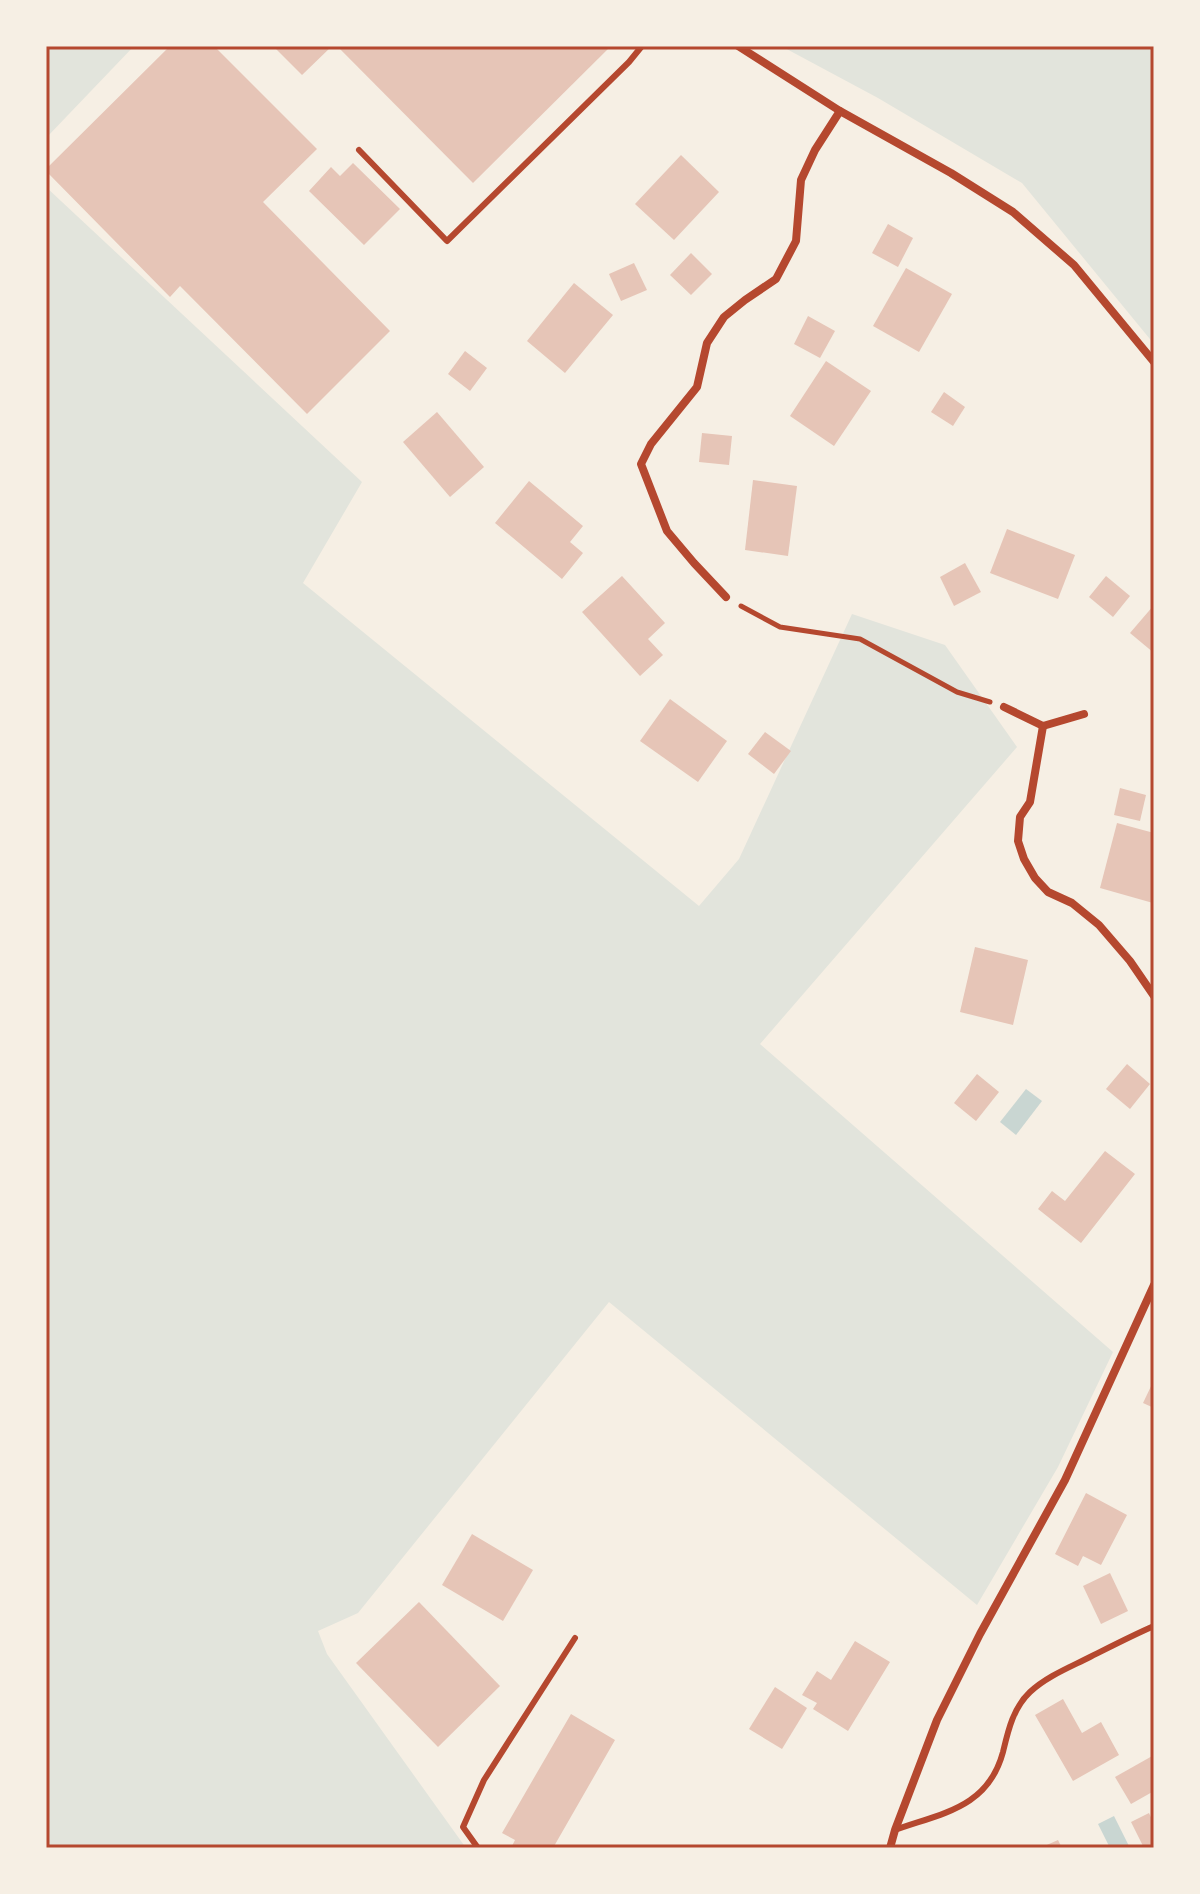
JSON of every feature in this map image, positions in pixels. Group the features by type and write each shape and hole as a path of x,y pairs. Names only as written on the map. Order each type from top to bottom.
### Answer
{"street":[{"path":"738,46 840,111 951,173 1013,212 1074,265 1154,362"},
{"path":"726,597 667,531 641,464 651,444 697,387 707,343 724,317 776,279 796,241 801,180 815,150 840,111"},
{"path":"1004,707 1043,726 1084,714"},
{"path":"1043,726 1030,802 1020,817 1018,841 1024,859 1048,892 1072,903 1099,925 1130,961 1154,996"},
{"path":"890,1848 937,1720 980,1634 1065,1480 1154,1285"}],"lane":[{"path":"359,150 447,241 642,46"},
{"path":"895,1830 965,1804 978,1796 992,1779 1002,1756 1008,1729 1029,1693 1056,1674 1154,1626"},
{"path":"478,1848 463,1827 484,1780 575,1638"}],"path":[{"path":"726,597 780,627 860,639 957,692 1004,707"}],"shaded area":[{"path":"46,46 134,46 46,138"},
{"path":"781,46 1154,46 1154,344 1022,183 878,98"},
{"path":"46,187 362,482 303,583 699,906 739,859 852,614 945,645 1017,747 760,1044 1113,1352 1058,1467 977,1605 609,1302 358,1613 318,1631 327,1654 466,1848 46,1848"},
{"path":"1026,1089 1042,1101 1016,1135 1000,1122"},
{"path":"1114,1816 1130,1848 1110,1848 1098,1824"}],"building":[{"path":"170,46 214,46 317,149 263,202 390,331 307,414 180,286 170,297 46,171"},
{"path":"273,46 332,46 302,75"},
{"path":"337,46 611,46 473,183"},
{"path":"681,155 719,192 674,240 635,204"},
{"path":"353,163 400,209 364,245 309,191 331,167 340,176"},
{"path":"888,224 913,238 898,267 872,253"},
{"path":"691,253 712,274 691,295 670,275"},
{"path":"634,263 647,290 621,301 609,274"},
{"path":"906,268 952,294 919,352 873,326"},
{"path":"574,283 613,315 565,373 527,341"},
{"path":"808,316 835,331 820,358 794,344"},
{"path":"465,351 487,368 470,391 448,374"},
{"path":"826,361 871,391 834,446 790,416"},
{"path":"944,392 965,407 953,426 931,412"},
{"path":"437,412 484,467 450,497 403,442"},
{"path":"702,433 732,436 729,465 699,462"},
{"path":"753,480 797,486 788,556 745,550"},
{"path":"529,481 583,526 570,542 583,553 562,579 495,523"},
{"path":"1007,529 1075,555 1058,599 990,573"},
{"path":"965,563 981,592 954,606 940,577"},
{"path":"622,576 665,623 648,639 663,655 640,676 582,612"},
{"path":"1106,576 1130,596 1113,617 1089,597"},
{"path":"1154,605 1154,653 1130,633"},
{"path":"670,699 727,741 698,782 640,741"},
{"path":"765,732 791,751 774,774 748,754"},
{"path":"1120,788 1146,795 1140,821 1114,815"},
{"path":"1117,823 1154,833 1153,903 1100,888"},
{"path":"975,947 1028,960 1013,1025 960,1012"},
{"path":"1127,1064 1150,1084 1130,1109 1106,1089"},
{"path":"977,1074 999,1092 976,1121 954,1103"},
{"path":"1105,1151 1135,1174 1081,1243 1038,1209 1052,1191 1065,1201"},
{"path":"1154,1380 1154,1408 1143,1403"},
{"path":"1086,1493 1127,1515 1101,1565 1083,1556 1078,1566 1055,1554"},
{"path":"472,1534 533,1570 503,1621 442,1585"},
{"path":"1110,1573 1128,1611 1101,1624 1083,1586"},
{"path":"419,1602 500,1686 438,1747 356,1663"},
{"path":"855,1641 890,1662 848,1731 813,1709 817,1703 802,1695 817,1671 831,1680"},
{"path":"775,1687 807,1708 782,1749 749,1729"},
{"path":"1063,1699 1082,1733 1101,1722 1119,1755 1073,1781 1035,1715"},
{"path":"571,1714 615,1740 553,1848 511,1848 515,1840 502,1833"},
{"path":"1154,1755 1154,1791 1131,1804 1115,1777"},
{"path":"1149,1813 1154,1824 1154,1848 1144,1848 1131,1822"},
{"path":"1058,1840 1062,1848 1040,1848"}]}
